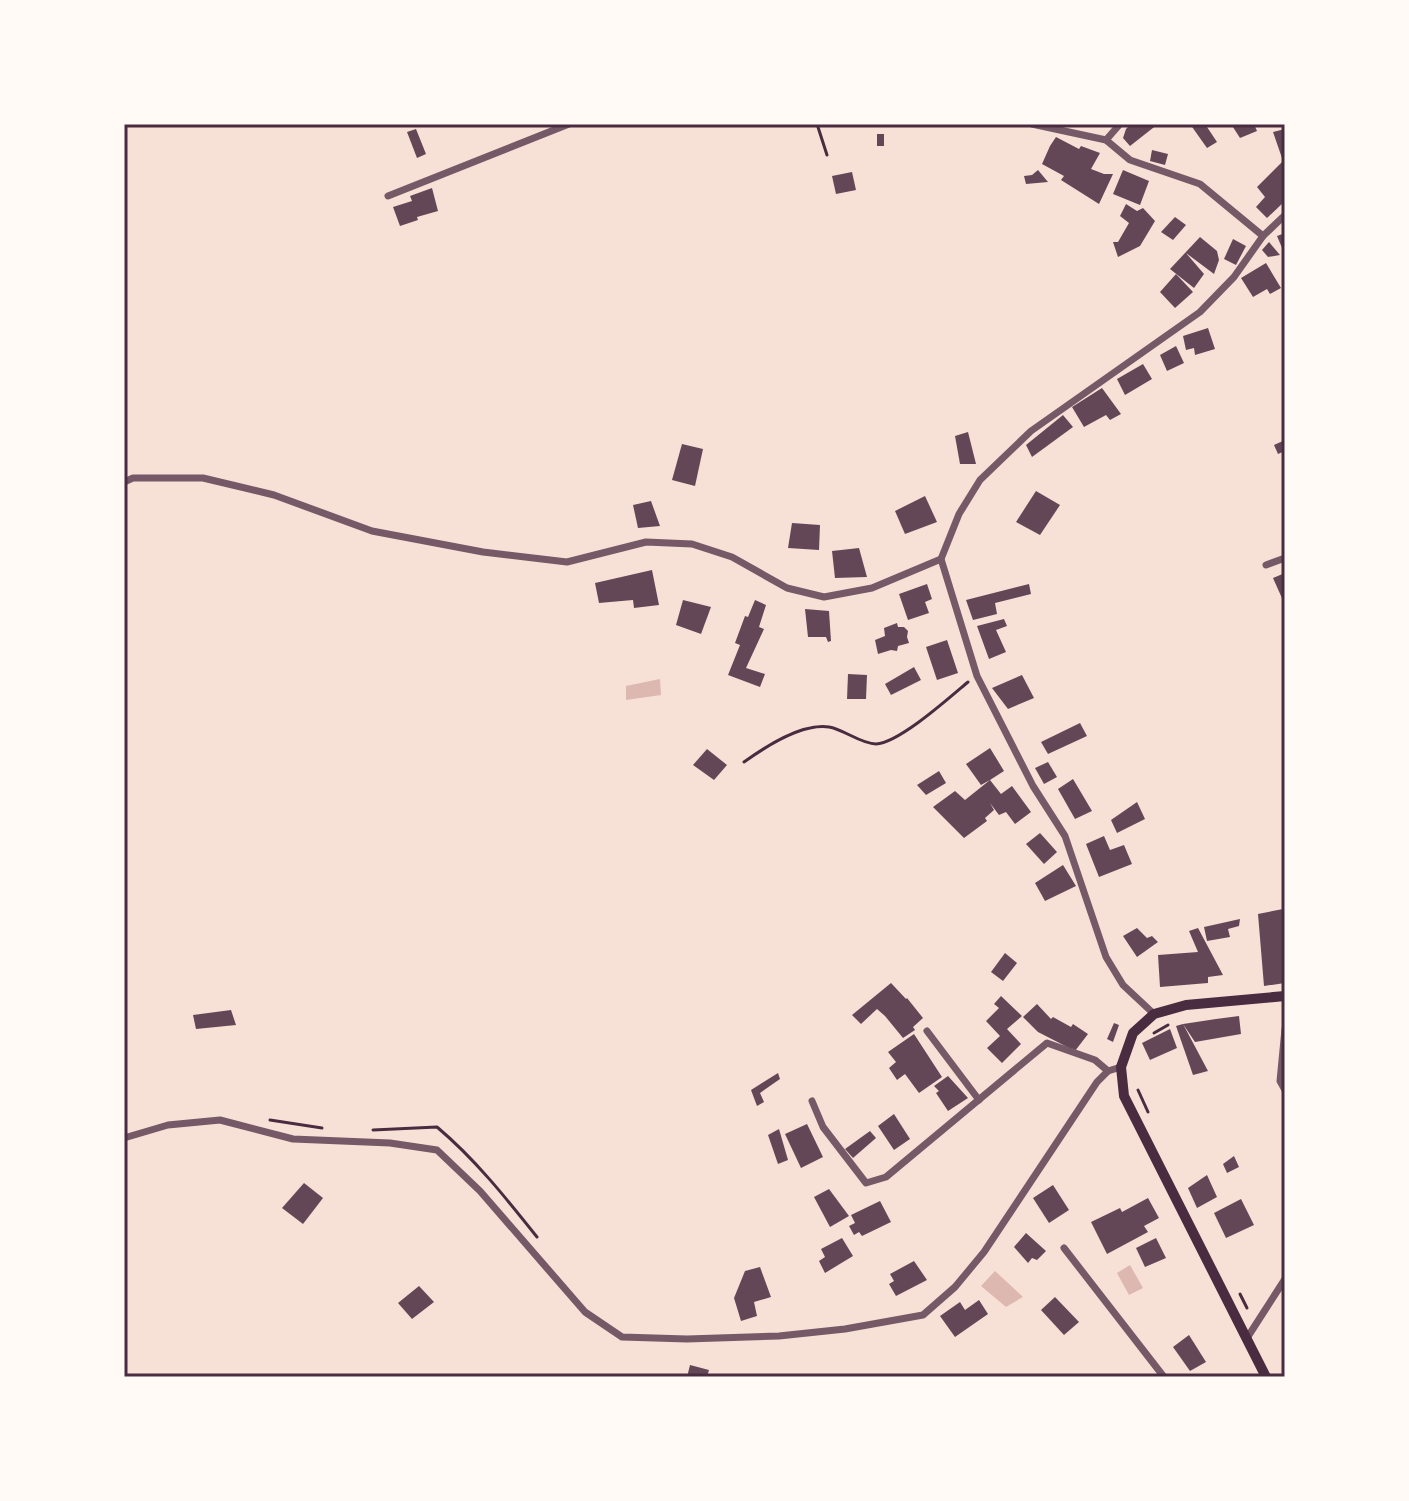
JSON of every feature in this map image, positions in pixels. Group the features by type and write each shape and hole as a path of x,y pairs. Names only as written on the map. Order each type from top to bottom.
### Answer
{"main road":[{"path":"1266,1377 1124,1096 1121,1067 1133,1033 1154,1014 1186,1005 1285,996"}],"street":[{"path":"388,196 569,124"},
{"path":"1032,124 1106,140 1130,160 1200,184 1263,236"},
{"path":"1106,140 1120,124"},
{"path":"1154,1014 1123,985 1106,957 1065,836 1033,786 977,676 941,559 959,514 980,480 1031,431 1200,312 1234,277 1263,236 1285,215"},
{"path":"124,482 133,478 203,478 274,495 372,531 483,552 567,562 646,542 692,544 732,557 787,588 824,597 872,588 941,559"},
{"path":"1266,565 1285,558"},
{"path":"1285,1029 1280,1081 1285,1090"},
{"path":"927,1031 979,1100"},
{"path":"812,1101 823,1127 866,1183 886,1177 1047,1043 1095,1060 1108,1071"},
{"path":"124,1138 168,1125 220,1120 293,1139 390,1143 437,1150 480,1191 585,1312 622,1337 687,1339 779,1336 845,1329 923,1315 955,1287 984,1252 1097,1082 1108,1071 1121,1067"},
{"path":"1064,1248 1164,1377"},
{"path":"1247,1338 1285,1279"}],"path":[{"path":"817,124 827,155"},
{"path":"744,762 765,747 802,730 829,727 875,744 898,736 977,676"},
{"path":"1150,1036 1175,1021"},
{"path":"1136,1086 1151,1118"},
{"path":"268,1120 335,1129"},
{"path":"362,1131 437,1127 499,1190 538,1238"},
{"path":"1237,1288 1255,1325"}],"shaded area":[{"path":"660,679 661,695 626,700 626,686"},
{"path":"1130,1265 1143,1288 1129,1295 1117,1273"},
{"path":"995,1271 1023,1297 1006,1307 981,1286"}],"building":[{"path":"1131,124 1158,124 1130,146 1123,138"},
{"path":"1190,124 1205,124 1217,142 1207,148"},
{"path":"1231,124 1254,124 1257,131 1240,138"},
{"path":"416,129 426,154 417,158 407,132"},
{"path":"1285,129 1285,201 1267,218 1256,207 1265,197 1257,187 1283,161 1273,132"},
{"path":"877,134 884,134 884,146 877,146"},
{"path":"1056,137 1079,149 1081,146 1100,153 1091,169 1113,174 1099,204 1061,180 1064,176 1042,164"},
{"path":"1152,150 1168,154 1165,165 1150,161"},
{"path":"1038,170 1048,182 1026,184 1024,176"},
{"path":"1123,170 1149,181 1140,205 1113,194"},
{"path":"852,172 856,190 836,194 832,176"},
{"path":"432,188 438,211 400,226 393,207 412,201 410,196"},
{"path":"1126,204 1137,211 1143,208 1155,221 1140,246 1118,257 1113,242 1118,242 1129,223 1120,216"},
{"path":"1175,217 1186,225 1173,240 1161,232"},
{"path":"1285,233 1285,255 1277,236"},
{"path":"1200,237 1217,251 1219,260 1214,274 1186,253 1204,274 1194,288 1170,269"},
{"path":"1233,239 1246,246 1236,265 1224,259"},
{"path":"1269,242 1280,255 1268,257 1262,250"},
{"path":"1266,263 1281,288 1270,294 1267,289 1253,297 1241,278"},
{"path":"1176,274 1193,292 1175,308 1160,292"},
{"path":"1208,328 1215,349 1195,355 1194,348 1186,350 1183,336"},
{"path":"1176,346 1184,363 1167,371 1160,355"},
{"path":"1143,364 1152,379 1125,395 1117,379"},
{"path":"1102,388 1121,414 1110,420 1106,415 1084,427 1072,407"},
{"path":"1063,415 1073,427 1032,457 1026,445"},
{"path":"968,432 976,464 960,464 955,436"},
{"path":"1285,440 1285,451 1278,454 1274,445"},
{"path":"682,444 703,449 695,486 672,480"},
{"path":"1036,491 1060,505 1040,535 1016,522"},
{"path":"925,496 937,522 905,534 895,511"},
{"path":"651,501 660,526 638,528 633,505"},
{"path":"792,523 820,525 819,550 788,548"},
{"path":"859,548 867,577 835,578 832,551"},
{"path":"652,570 659,605 634,608 633,600 599,603 595,583"},
{"path":"1285,573 1285,605 1273,578"},
{"path":"927,584 932,599 925,602 929,613 908,620 899,594"},
{"path":"1029,584 1031,594 995,603 997,614 973,620 966,600"},
{"path":"683,600 711,607 701,634 676,625"},
{"path":"755,600 766,605 759,627 764,629 746,668 765,674 760,687 728,675 740,645 735,643"},
{"path":"805,609 829,611 831,641 828,642 826,637 808,637"},
{"path":"1004,619 1007,626 996,630 1006,652 989,659 977,626"},
{"path":"897,623 898,627 908,631 909,643 898,646 897,651 878,654 875,640 885,636 884,628"},
{"path":"947,640 958,673 937,680 926,647"},
{"path":"914,667 921,680 891,695 885,684"},
{"path":"848,674 867,675 866,699 847,699"},
{"path":"1022,675 1034,698 1008,709 992,688"},
{"path":"1080,723 1087,736 1048,754 1041,742"},
{"path":"990,748 1004,771 981,785 966,764"},
{"path":"707,749 727,765 714,780 693,765"},
{"path":"1048,762 1057,777 1044,784 1035,768"},
{"path":"939,771 946,783 926,795 917,785"},
{"path":"1073,779 1092,811 1075,819 1058,789"},
{"path":"990,780 1001,794 1012,786 1031,812 1015,824 1006,812 999,815 990,803 994,810 985,818 987,821 964,838 933,807 955,791 965,800"},
{"path":"1137,802 1145,819 1117,833 1111,820"},
{"path":"1040,833 1057,852 1044,864 1026,844"},
{"path":"1104,836 1110,850 1124,845 1132,864 1099,877 1086,844"},
{"path":"1063,865 1076,886 1045,901 1035,883"},
{"path":"1283,909 1285,983 1264,986 1258,914"},
{"path":"1240,919 1239,926 1228,929 1230,937 1207,941 1204,927"},
{"path":"1137,928 1147,938 1152,936 1158,942 1137,957 1123,936"},
{"path":"1198,928 1223,975 1208,977 1208,983 1160,987 1158,955 1198,952 1189,931"},
{"path":"1005,953 1017,963 1003,981 991,972"},
{"path":"891,983 923,1018 913,1027 915,1030 903,1038 877,1009 861,1024 852,1015"},
{"path":"1001,996 1022,1016 1007,1029 1021,1044 1002,1063 987,1048 1000,1036 986,1021 999,1008 994,1004"},
{"path":"1037,1004 1051,1019 1053,1017 1071,1027 1073,1024 1088,1034 1075,1051 1038,1032 1023,1017"},
{"path":"231,1010 236,1025 196,1029 193,1015"},
{"path":"1239,1016 1241,1034 1195,1042 1183,1024"},
{"path":"1114,1023 1119,1025 1113,1042 1107,1039"},
{"path":"1183,1024 1208,1071 1193,1075 1176,1026"},
{"path":"1170,1029 1177,1048 1150,1060 1142,1043"},
{"path":"914,1034 942,1077 919,1093 905,1074 897,1080 889,1068 896,1062 888,1052"},
{"path":"778,1073 780,1079 760,1093 764,1102 757,1106 751,1090"},
{"path":"948,1076 968,1098 948,1111 934,1086"},
{"path":"894,1114 910,1139 894,1150 878,1126"},
{"path":"807,1124 823,1157 801,1168 785,1134"},
{"path":"779,1129 788,1160 778,1164 768,1135"},
{"path":"870,1131 876,1138 853,1158 845,1149"},
{"path":"1234,1156 1239,1167 1227,1173 1223,1164"},
{"path":"1207,1175 1217,1197 1197,1208 1188,1188"},
{"path":"304,1183 323,1198 303,1224 282,1208"},
{"path":"1053,1185 1069,1210 1049,1223 1033,1198"},
{"path":"829,1189 849,1216 830,1227 814,1197"},
{"path":"1148,1198 1159,1218 1144,1226 1148,1232 1107,1254 1091,1222 1120,1208 1122,1212"},
{"path":"1241,1199 1254,1225 1226,1238 1214,1213"},
{"path":"880,1201 891,1222 862,1236 859,1232 854,1235 849,1226 855,1223 851,1215"},
{"path":"1026,1233 1046,1251 1037,1260 1032,1258 1028,1263 1014,1247"},
{"path":"842,1238 853,1256 825,1273 819,1261 825,1257 821,1249"},
{"path":"1156,1238 1166,1258 1145,1267 1136,1248"},
{"path":"914,1261 927,1280 896,1296 889,1284 894,1281 890,1274"},
{"path":"760,1267 771,1297 754,1302 757,1316 741,1321 734,1298 745,1271"},
{"path":"419,1286 434,1302 412,1319 398,1303"},
{"path":"1055,1297 1079,1322 1064,1335 1041,1310"},
{"path":"979,1300 988,1314 955,1337 940,1316 960,1302 965,1310"},
{"path":"1189,1335 1206,1362 1190,1371 1173,1347"},
{"path":"690,1365 709,1370 707,1377 687,1377"}]}
